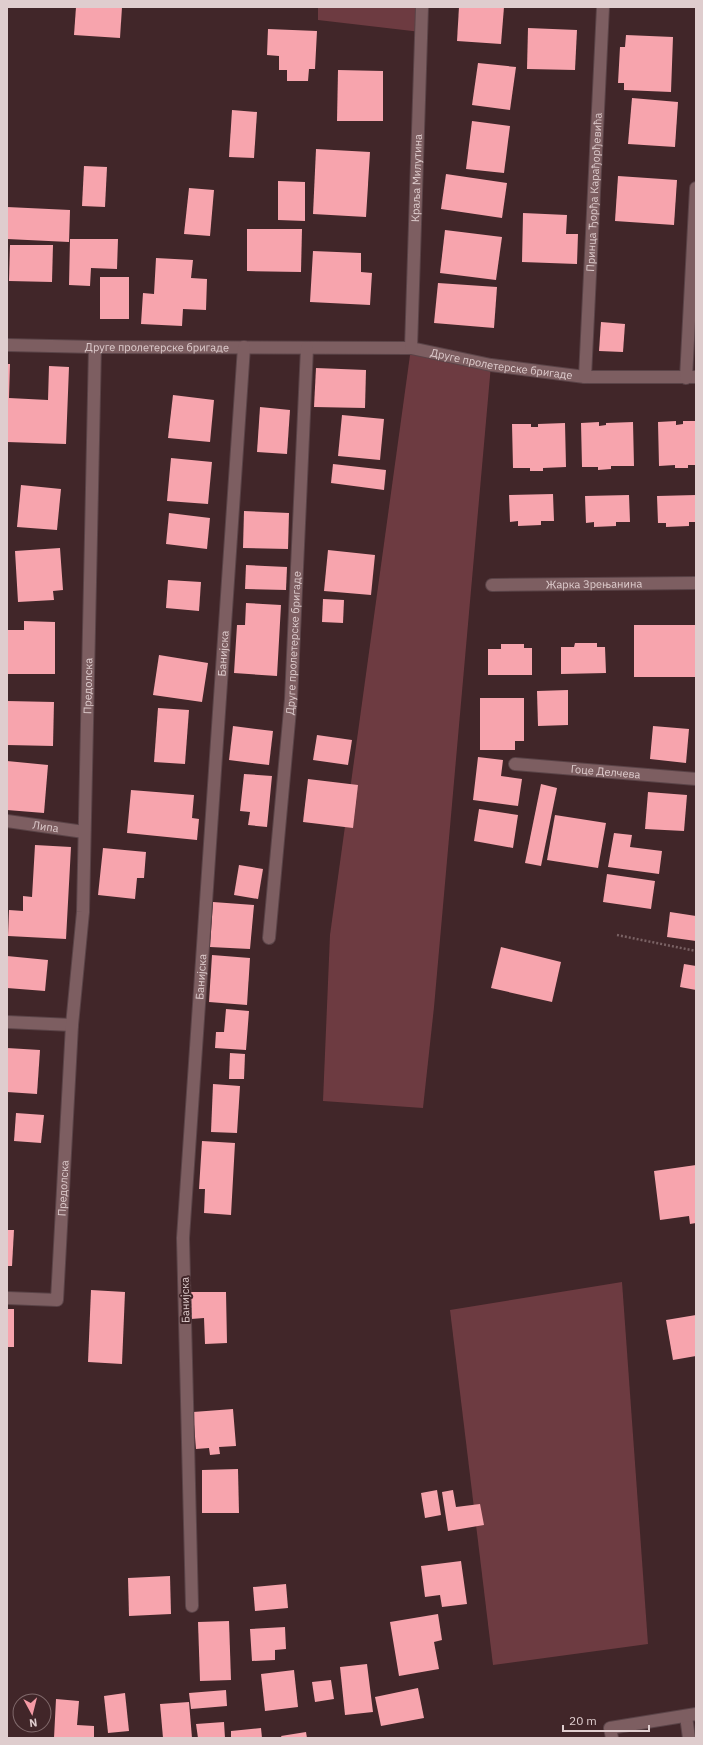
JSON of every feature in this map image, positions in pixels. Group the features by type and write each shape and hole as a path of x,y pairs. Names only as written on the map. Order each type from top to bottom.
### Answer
{"street":[{"name":"Краља Милутина","path":"411,348 422,7"},
{"name":"Принца Ђорђа Карађорђевића","path":"585,377 603,7"},
{"path":"691,377 696,188"},
{"name":"Друге пролетерске бригаде","path":"7,345 96,347 411,348 491,365 585,377 691,377"},
{"name":"Предолска","path":"7,1298 57,1300 72,1025 83,912 96,347"},
{"name":"Банијска","path":"192,1606 183,1238 244,347"},
{"name":"Друге пролетерске бригаде","path":"269,938 291,698 306,348"},
{"name":"Жарка Зрењанина","path":"492,585 696,583"},
{"name":"Гоце Делчева","path":"516,764 696,779"},
{"name":"Липа","path":"7,821 84,832"},
{"path":"7,1022 72,1025"},
{"path":"612,1738 610,1728 691,1715 689,1738"}],"path":[{"path":"617,935 696,951"}],"shaded area":[{"path":"318,7 422,7 421,32 318,20"},
{"path":"411,348 491,365 434,1007 423,1108 323,1101 330,935"},
{"path":"622,1282 648,1644 493,1665 450,1310"}],"building":[{"path":"76,7 122,7 120,38 74,35"},
{"path":"459,7 504,7 501,44 457,41"},
{"path":"528,28 577,30 575,70 527,69"},
{"path":"268,29 317,31 315,69 309,69 308,81 287,81 287,70 279,70 279,56 267,55"},
{"path":"626,35 673,37 671,92 624,90 624,83 618,83 620,47 625,47"},
{"path":"478,63 516,67 510,110 472,105"},
{"path":"338,70 383,71 383,121 337,121"},
{"path":"632,98 678,102 675,147 628,144"},
{"path":"232,110 257,112 254,158 229,157"},
{"path":"472,121 510,126 504,173 466,169"},
{"path":"316,149 370,152 366,217 313,214"},
{"path":"84,166 107,167 105,207 82,206"},
{"path":"446,174 507,183 502,218 441,209"},
{"path":"618,176 677,180 674,225 615,221"},
{"path":"278,181 305,182 305,221 278,220"},
{"path":"189,188 214,190 210,236 184,234"},
{"path":"7,207 70,210 69,242 7,239"},
{"path":"523,213 567,215 566,234 578,234 577,264 522,262"},
{"path":"247,229 302,229 301,272 247,271"},
{"path":"445,230 502,237 496,280 440,273"},
{"path":"70,239 118,239 117,269 91,268 90,286 69,285"},
{"path":"10,245 53,245 52,282 9,281"},
{"path":"313,251 361,253 361,272 372,273 370,305 310,302"},
{"path":"156,258 193,260 191,278 207,279 206,310 183,309 182,326 141,324 143,293 154,294"},
{"path":"100,277 129,277 129,319 100,319"},
{"path":"438,283 497,287 494,328 434,323"},
{"path":"601,322 625,324 623,352 599,351"},
{"path":"7,364 10,364 9,398 48,400 49,366 69,367 66,444 7,442"},
{"path":"316,368 366,370 365,408 314,407"},
{"path":"173,395 214,400 210,442 168,438"},
{"path":"260,407 290,410 287,454 257,452"},
{"path":"342,415 384,419 380,460 338,456"},
{"path":"676,421 676,425 683,424 683,421 696,421 696,465 688,465 688,468 675,468 675,465 659,466 658,422"},
{"path":"599,422 599,426 606,425 606,423 633,422 634,466 611,466 611,469 598,470 598,467 582,467 581,423"},
{"path":"565,423 566,467 543,468 543,471 530,471 530,468 513,468 512,424 531,424 531,427 538,427 538,424"},
{"path":"171,458 212,462 208,504 167,501"},
{"path":"333,464 386,470 384,490 331,483"},
{"path":"21,485 61,489 57,530 17,527"},
{"path":"553,494 554,521 541,521 541,525 518,526 518,521 510,522 509,495"},
{"path":"629,495 630,522 616,522 616,526 594,527 594,522 586,523 585,496"},
{"path":"696,495 696,522 689,522 689,526 666,527 666,523 658,523 657,496"},
{"path":"244,511 289,513 288,549 243,548"},
{"path":"169,513 210,518 207,549 166,544"},
{"path":"60,548 63,590 53,591 54,600 18,602 15,551"},
{"path":"328,550 375,555 371,595 324,591"},
{"path":"246,565 287,567 286,590 245,589"},
{"path":"168,580 201,582 199,611 166,608"},
{"path":"323,599 344,600 343,623 322,622"},
{"path":"246,603 281,605 277,676 234,673 237,625 245,625"},
{"path":"24,621 55,622 55,674 7,674 7,630 24,630"},
{"path":"634,625 696,625 696,677 634,677"},
{"path":"575,643 597,643 597,647 605,647 606,673 561,674 561,647 574,647"},
{"path":"501,644 524,644 524,648 532,648 532,675 488,675 488,649 501,649"},
{"path":"159,655 208,663 202,702 153,695"},
{"path":"568,690 568,725 538,726 537,691"},
{"path":"480,698 524,698 524,741 515,741 515,750 480,750"},
{"path":"7,701 54,702 53,746 7,745"},
{"path":"158,708 189,710 185,764 154,762"},
{"path":"233,726 273,731 269,765 229,760"},
{"path":"653,726 689,729 686,763 650,759"},
{"path":"317,735 352,740 348,765 313,760"},
{"path":"478,757 503,760 501,776 522,779 518,806 473,800"},
{"path":"7,761 48,765 44,813 7,810"},
{"path":"244,774 272,776 267,827 248,825 250,812 240,811"},
{"path":"308,779 358,785 353,828 303,822"},
{"path":"541,784 557,788 541,866 525,863"},
{"path":"131,790 194,795 192,818 199,819 197,840 127,833"},
{"path":"648,792 687,795 684,831 645,829"},
{"path":"479,809 518,815 513,848 474,841"},
{"path":"555,815 606,823 598,868 547,860"},
{"path":"614,833 632,835 630,847 662,851 659,874 608,867"},
{"path":"35,845 71,847 66,939 8,936 9,910 23,911 23,896 32,897"},
{"path":"103,848 146,852 144,878 137,878 135,899 98,895"},
{"path":"239,865 263,869 258,899 234,895"},
{"path":"607,874 655,881 651,909 603,902"},
{"path":"213,902 254,905 250,949 210,947"},
{"path":"670,912 696,916 696,941 667,937"},
{"path":"501,947 561,962 552,1002 491,988"},
{"path":"212,955 250,958 247,1005 209,1002"},
{"path":"7,956 48,960 45,991 7,988"},
{"path":"684,964 696,966 696,990 680,987"},
{"path":"226,1009 249,1011 246,1050 215,1048 216,1032 224,1032"},
{"path":"7,1048 40,1050 37,1094 7,1092"},
{"path":"230,1053 245,1054 244,1079 229,1079"},
{"path":"213,1084 240,1086 237,1133 211,1132"},
{"path":"16,1113 44,1115 41,1143 14,1141"},
{"path":"202,1141 235,1143 231,1215 204,1213 205,1189 199,1189"},
{"path":"696,1165 696,1223 690,1224 689,1216 660,1220 654,1171"},
{"path":"7,1230 14,1230 12,1266 7,1266"},
{"path":"91,1290 125,1292 122,1364 88,1362"},
{"path":"191,1292 226,1292 227,1343 205,1344 204,1318 191,1319"},
{"path":"7,1309 14,1309 14,1347 7,1347"},
{"path":"696,1315 696,1356 673,1360 666,1320"},
{"path":"233,1409 236,1446 219,1447 220,1454 210,1455 209,1448 196,1449 193,1412"},
{"path":"238,1469 239,1513 202,1513 202,1470"},
{"path":"437,1490 441,1515 425,1518 421,1493"},
{"path":"453,1490 456,1507 480,1504 484,1525 448,1531 442,1492"},
{"path":"461,1561 467,1604 442,1607 440,1595 425,1597 421,1566"},
{"path":"170,1576 171,1614 129,1616 128,1578"},
{"path":"286,1584 288,1608 255,1611 253,1587"},
{"path":"438,1614 442,1640 434,1642 439,1669 399,1676 390,1622"},
{"path":"229,1621 231,1680 200,1681 198,1622"},
{"path":"285,1627 286,1649 275,1650 275,1660 252,1661 250,1629"},
{"path":"367,1664 373,1712 345,1715 340,1667"},
{"path":"294,1670 298,1707 265,1711 261,1674"},
{"path":"331,1680 334,1699 315,1702 312,1682"},
{"path":"418,1688 424,1718 381,1726 375,1697"},
{"path":"226,1690 227,1706 191,1709 189,1693"},
{"path":"125,1693 129,1731 108,1733 104,1696"},
{"path":"56,1699 79,1701 77,1725 94,1726 94,1738 54,1738"},
{"path":"189,1702 192,1738 163,1738 160,1704"},
{"path":"224,1722 225,1738 198,1738 196,1724"},
{"path":"261,1728 262,1738 231,1738 231,1731"},
{"path":"306,1732 307,1738 282,1738 281,1736"}]}
